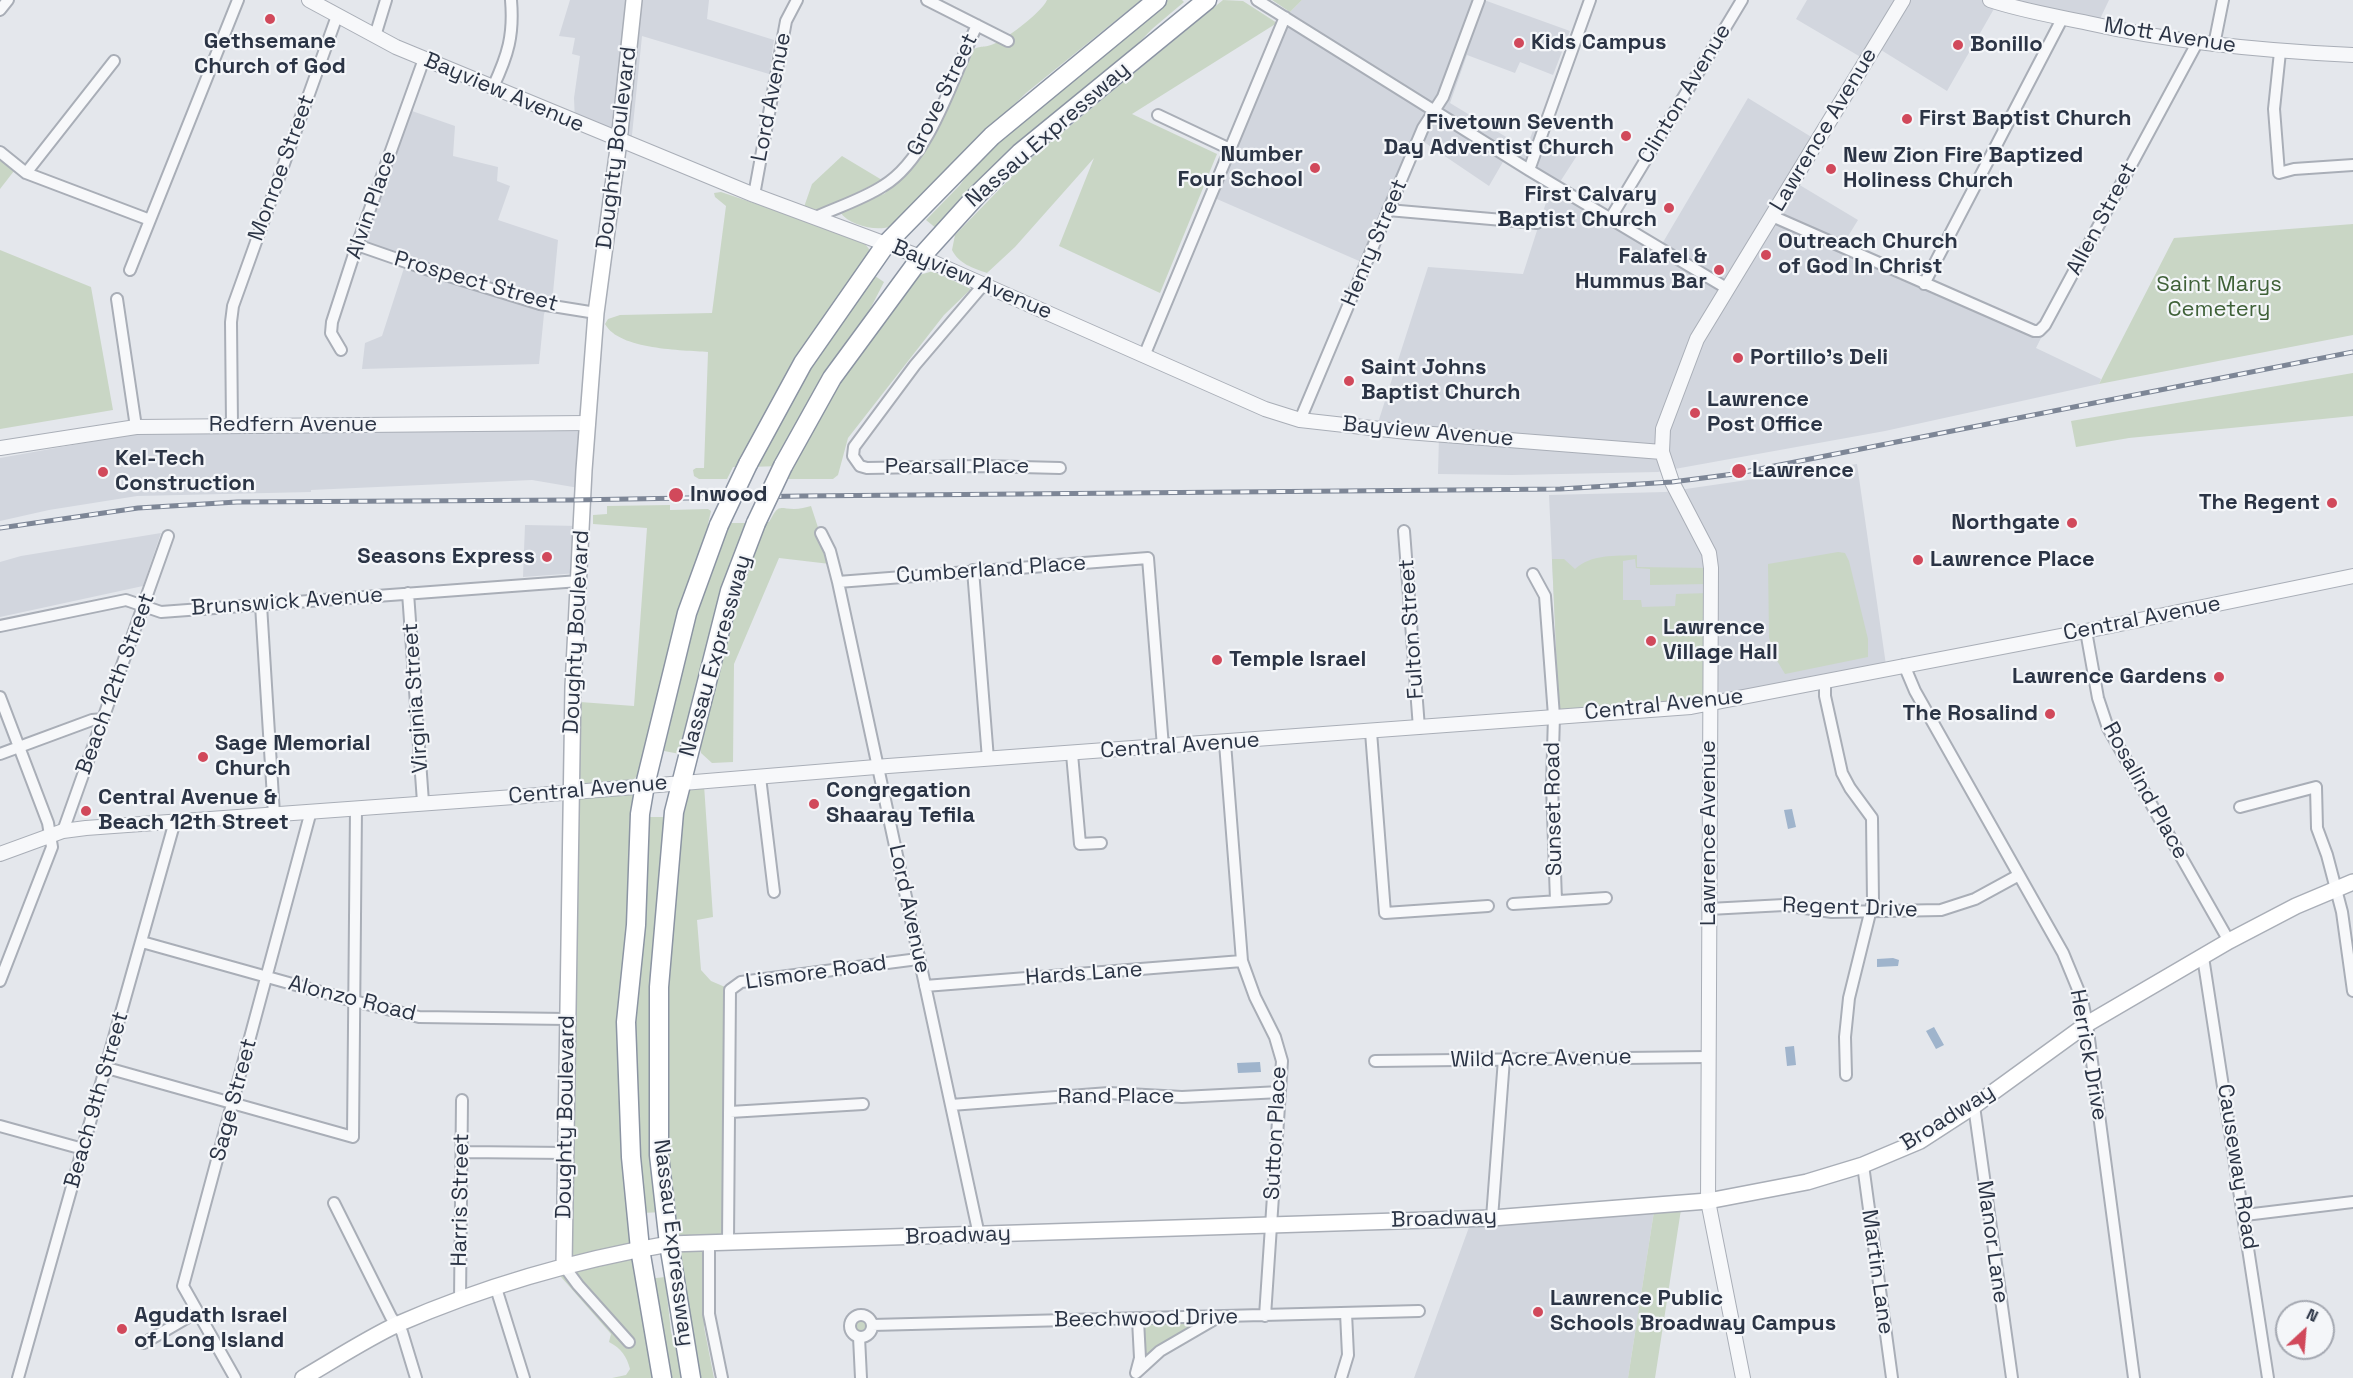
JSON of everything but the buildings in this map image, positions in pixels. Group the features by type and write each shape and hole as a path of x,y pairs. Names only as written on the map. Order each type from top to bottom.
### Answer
{"highway":[{"name":"Nassau Expressway","path":"662,1378 640,1249 632,1157 626,1022 636,925 640,814 687,613 719,525 748,464 803,363 886,244 999,130 1157,0"},
{"name":"Nassau Expressway","path":"691,1378 669,1244 659,1155 659,987 674,812 730,591 756,523 783,466 832,378 921,257 978,194 1020,153 1208,0"}],"main road":[{"name":"Doughty Boulevard","path":"564,1266 573,687 596,313 620,141 634,0"},
{"name":"Broadway","path":"303,1378 397,1325 460,1300 564,1266 669,1244 1492,1218 1708,1201 1807,1182 1863,1165 1920,1141 1974,1106 2087,1024 2229,941 2296,906 2353,882"}],"street":[{"path":"0,10 8,0"},
{"path":"130,270 238,0"},
{"name":"Bayview Avenue","path":"309,0 375,36 424,59 754,195 921,257 1265,410 1299,420 1407,432 1662,452"},
{"path":"375,36 386,0"},
{"path":"493,87 510,44 513,20 511,0"},
{"name":"Lord Avenue","path":"754,195 786,21 797,0"},
{"path":"927,0 1008,41"},
{"path":"1257,0 1529,170 1728,289"},
{"name":"Henry Street","path":"1299,420 1423,128 1443,97 1479,0"},
{"path":"1529,170 1590,0"},
{"name":"Clinton Avenue","path":"1610,219 1742,0"},
{"name":"Lawrence Avenue","path":"1743,1378 1708,1201 1709,553 1672,482 1662,452 1663,429 1697,339 1903,0"},
{"name":"Mott Avenue","path":"1990,0 2019,10 2138,35 2280,52 2353,55"},
{"path":"2214,45 2223,0"},
{"name":"Monroe Street","path":"232,425 231,322 233,306 337,16"},
{"path":"1144,356 1285,17"},
{"path":"1772,216 1924,284 2061,19"},
{"name":"Grove Street","path":"816,217 883,187 915,158 934,123 977,25"},
{"name":"Allen Street","path":"1924,284 2034,331 2039,331 2197,43"},
{"path":"2280,52 2274,109 2279,173 2295,169 2353,165"},
{"name":"Alvin Place","path":"340,350 333,339 331,325 357,245 424,59"},
{"path":"26,173 114,62"},
{"path":"1158,115 1230,150"},
{"path":"0,152 26,173 150,220"},
{"path":"1388,210 1537,223"},
{"name":"Prospect Street","path":"357,245 540,304 596,313"},
{"name":"Pearsall Place","path":"984,284 919,360 854,447 855,462 867,468 981,466 1060,468"},
{"path":"117,299 136,427"},
{"name":"Redfern Avenue","path":"0,448 136,427 588,423"},
{"name":"Fulton Street","path":"1404,531 1419,728"},
{"name":"Lord Avenue","path":"821,533 830,551 838,582 979,1235"},
{"name":"Beach 12th Street","path":"0,981 56,833 103,719 168,537"},
{"name":"Cumberland Place","path":"838,582 1148,558 1163,747"},
{"path":"974,570 988,759"},
{"name":"Sunset Road","path":"1533,574 1545,596 1554,716 1552,785 1556,901"},
{"name":"Central Avenue","path":"0,854 56,833 176,821 1710,705 2353,576"},
{"name":"Brunswick Avenue","path":"0,626 126,600 161,612 579,581"},
{"name":"Virginia Street","path":"408,593 423,802"},
{"path":"261,604 274,814"},
{"name":"Rosalind Place","path":"2086,631 2098,698 2108,728 2229,941"},
{"name":"Herrick Drive","path":"1904,665 1915,691 2070,968 2082,999 2134,1378"},
{"path":"1825,682 1825,696 1842,773 1872,818 1873,901 1850,998 1845,1037 1846,1075"},
{"path":"0,697 48,823 56,833"},
{"path":"0,754 92,720 103,719"},
{"path":"1371,732 1385,913 1488,906"},
{"name":"Sutton Place","path":"1225,742 1242,962 1280,1049 1282,1072 1265,1316"},
{"path":"1072,754 1080,844 1101,843"},
{"path":"760,777 774,891"},
{"path":"2240,807 2316,787 2317,828 2327,855 2342,912 2353,991"},
{"path":"106,1068 353,1137 356,808"},
{"name":"Sage Street","path":"236,1378 183,1286 234,1105 311,811"},
{"name":"Beach 9th Street","path":"18,1378 176,821"},
{"name":"Regent Drive","path":"1709,909 1784,905 1832,912 1941,910 1975,899 2019,875"},
{"path":"1513,904 1606,898"},
{"name":"Alonzo Road","path":"142,942 354,1002 419,1017 567,1019"},
{"name":"Causeway Road","path":"2203,957 2245,1215 2268,1378"},
{"name":"Lismore Road","path":"728,1241 730,990 741,982 918,959"},
{"name":"Hards Lane","path":"925,986 1242,962"},
{"name":"Wild Acre Avenue","path":"1375,1061 1708,1057"},
{"path":"1492,1218 1504,1059"},
{"name":"Rand Place","path":"951,1105 1109,1093 1182,1097 1280,1092"},
{"name":"Harris Street","path":"460,1300 462,1100"},
{"path":"730,1112 863,1104"},
{"name":"Manor Lane","path":"1974,1106 2012,1378"},
{"path":"0,1126 83,1149"},
{"path":"462,1152 567,1153"},
{"name":"Martin Lane","path":"1863,1165 1892,1378"},
{"path":"2245,1215 2353,1202"},
{"path":"334,1203 402,1332 416,1378"},
{"path":"709,1241 709,1314 722,1378"},
{"path":"564,1266 578,1286 629,1342"},
{"path":"496,1288 524,1378"},
{"name":"Beechwood Drive","path":"873,1325 1419,1311"},
{"path":"144,1343 197,1312"},
{"path":"1341,1378 1348,1355 1346,1313"},
{"path":"855,1316 867,1316 873,1325 868,1335 859,1337 852,1333 850,1326 855,1316"},
{"path":"1135,1375 1160,1352 1218,1317"},
{"path":"1135,1375 1140,1358 1138,1320"},
{"path":"859,1337 861,1378"}],"shaded area":[{"path":"570,0 709,0 707,19 774,40 769,74 642,36 631,145 575,122 574,98 580,56 572,54 575,38 559,36"},
{"path":"1302,0 1484,0 1570,31 1553,75 1520,62 1515,73 1467,55 1450,103 1526,149 1534,128 1578,154 1558,185 1659,249 1748,98 1813,138 1788,178 1858,220 1842,246 2042,336 2036,348 2101,379 2099,384 1885,431 1658,472 1438,474 1439,436 1375,432 1428,267 1523,274 1552,184 1507,155 1489,186 1421,140 1366,264 1210,196 1285,17"},
{"path":"1807,0 1999,0 1947,91 1873,45 1864,59 1796,19"},
{"path":"2004,0 2109,0 2099,21"},
{"path":"412,111 455,126 453,156 498,167 497,181 510,186 498,220 558,240 553,293 544,314 539,364 362,369 365,343 382,336 404,268 361,252"},
{"path":"581,430 579,488 532,480 311,490 311,492 137,496 49,510 0,521 0,458 134,434"},
{"path":"1857,464 1886,665 1706,702 1559,714 1549,495 1665,492"},
{"path":"525,525 580,526 578,573 523,577"},
{"path":"161,533 143,586 0,617 0,562 21,556"},
{"name":"Lawrence Public Schools Broadway Campus","path":"1655,1205 1628,1378 1414,1378 1472,1219"}],"green space":[{"path":"1047,0 1141,0 1026,93 889,227 862,226 844,217 840,212 861,201 884,194 910,170 930,141 968,52 1005,38 1031,18"},
{"path":"1168,0 1184,2 937,229 926,220 960,185 975,164 1026,114"},
{"path":"1223,0 1243,1 1277,23 1132,114 1217,154 1160,293 1059,246 1094,158 1015,247 987,273 958,259 952,250 955,235 1024,164"},
{"path":"1272,0 1302,0 1290,12"},
{"path":"842,156 882,180 828,207 819,210 804,207 812,184"},
{"path":"0,160 14,171 0,189"},
{"path":"721,192 846,234 863,241 872,253 745,467 733,467 727,479 699,479 694,476 693,470 704,468 708,352 637,344 612,333 605,324 608,319 620,315 712,313 726,206 715,197 714,193"},
{"name":"Saint Marys Cemetery","path":"2353,224 2353,335 2099,384 2174,238"},
{"path":"0,250 91,287 113,410 0,429"},
{"path":"933,271 971,289 944,315 848,438 838,475 833,479 788,479 823,402 913,277"},
{"path":"872,274 884,282 780,466 750,467 765,436"},
{"name":"Saint Marys Cemetery","path":"2353,373 2353,416 2129,438 2076,447 2071,421"},
{"path":"670,505 670,510 708,509 711,511 708,524 718,524 641,771 631,783 572,791 580,702 634,706 647,528 593,524 593,515 607,514 607,506"},
{"path":"811,506 830,564 779,558 734,664 733,762 712,763 701,753 699,739 741,582 762,522 769,522 779,508 796,509"},
{"path":"726,523 749,523 711,626 680,754 664,751 699,599"},
{"path":"1838,552 1845,553 1849,561 1868,639 1868,657 1785,674 1773,654 1769,637 1768,564"},
{"path":"1637,555 1637,567 1709,568 1709,584 1650,585 1650,569 1636,568 1635,559 1623,561 1623,600 1641,600 1642,607 1675,606 1676,594 1709,593 1708,702 1559,714 1552,559 1564,559 1575,569 1596,558"},
{"path":"704,785 713,917 697,920 701,970 711,981 725,987 728,991 724,1237 677,1239 661,1155 661,991 685,788"},
{"path":"638,790 625,1020 631,1246 567,1261 572,793"},
{"path":"649,817 673,817 666,872 663,1212 642,1213 631,1093 634,974"},
{"path":"1682,1203 1655,1378 1628,1378 1655,1205"},
{"path":"707,1245 704,1327 714,1378 692,1378 671,1246"},
{"path":"619,1255 635,1258 657,1378 612,1378 626,1375 630,1369 625,1357 617,1347 609,1342 611,1334 555,1270"},
{"path":"665,1277 671,1332 684,1378 664,1378 648,1279"},
{"path":"857,1317 865,1317 870,1322 868,1333 857,1335 852,1330 852,1322"},
{"path":"1217,1317 1137,1372 1138,1320"}],"water":[{"path":"1792,809 1796,827 1788,829 1784,810"},
{"path":"1877,959 1899,960 1898,966 1877,967"},
{"path":"1934,1027 1944,1045 1936,1049 1926,1031"},
{"path":"1794,1046 1796,1065 1787,1066 1785,1047"},
{"path":"1260,1062 1261,1072 1238,1073 1237,1063"}],"railway":[{"path":"0,528 138,508 237,502 1560,489 1672,482 1734,474 2353,352"}],"place":[{"name":"Gethsemane Church of God","path":"270,19"},
{"name":"Kids Campus","path":"1519,43"},
{"name":"Bonillo","path":"1958,45"},
{"name":"First Baptist Church","path":"1907,119"},
{"name":"Fivetown Seventh Day Adventist Church","path":"1626,136"},
{"name":"Number Four School","path":"1315,168"},
{"name":"New Zion Fire Baptized Holiness Church","path":"1831,169"},
{"name":"First Calvary Baptist Church","path":"1669,208"},
{"name":"Outreach Church of God In Christ","path":"1766,255"},
{"name":"Falafel & Hummus Bar","path":"1719,270"},
{"name":"Portillo’s Deli","path":"1738,358"},
{"name":"Saint Johns Baptist Church","path":"1349,381"},
{"name":"Lawrence Post Office","path":"1695,413"},
{"name":"Lawrence","path":"1739,471"},
{"name":"Kel-Tech Construction","path":"103,472"},
{"name":"Inwood","path":"676,495"},
{"name":"The Regent","path":"2332,503"},
{"name":"Northgate","path":"2072,523"},
{"name":"Seasons Express","path":"547,557"},
{"name":"Lawrence Place","path":"1918,560"},
{"name":"Lawrence Village Hall","path":"1651,641"},
{"name":"Temple Israel","path":"1217,660"},
{"name":"Lawrence Gardens","path":"2219,677"},
{"name":"The Rosalind","path":"2050,714"},
{"name":"Sage Memorial Church","path":"203,757"},
{"name":"Congregation Shaaray Tefila","path":"814,804"},
{"name":"Central Avenue & Beach 12th Street","path":"86,811"},
{"name":"Lawrence Public Schools Broadway Campus","path":"1538,1312"},
{"name":"Agudath Israel of Long Island","path":"122,1329"}]}
